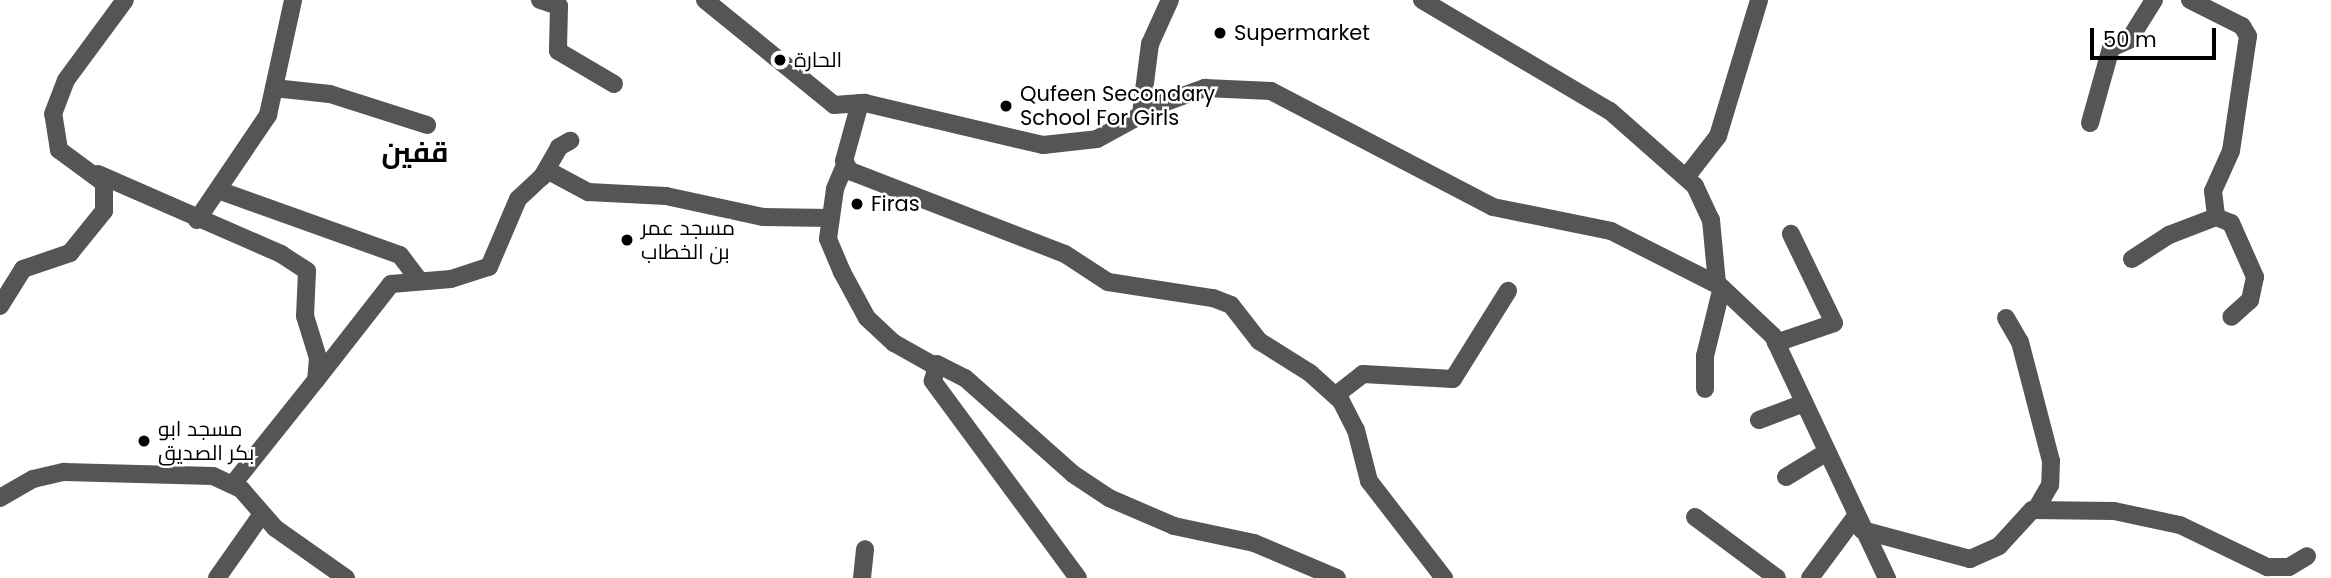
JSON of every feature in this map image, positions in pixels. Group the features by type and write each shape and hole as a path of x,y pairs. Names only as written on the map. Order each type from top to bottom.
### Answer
{"street":[{"path":"125,0 66,80 53,114 59,150 98,174 306,270 305,316 318,358 316,380"},
{"path":"197,220 263,126 293,0"},
{"path":"540,0 559,6 558,51 614,84"},
{"path":"705,0 830,103 860,103 1057,146 1097,139 1140,114 1205,88 1271,91 1493,208 1611,232 1719,288 1776,343 1886,578"},
{"path":"1140,114 1150,44 1170,0"},
{"path":"1422,0 1582,92 1687,176 1711,220 1719,288 1705,356 1705,389"},
{"path":"1687,176 1717,136 1759,0"},
{"path":"2091,123 2111,48 2129,40 2154,0"},
{"path":"2190,0 2242,26 2248,36 2231,151 2213,191 2216,217"},
{"path":"274,88 330,94 427,125"},
{"path":"860,103 830,218 828,239 867,318 894,343 935,366 944,364 965,378 1073,474 1119,504 1174,526 1254,543 1337,578"},
{"path":"233,484 384,289 398,281 465,277 489,267 515,204 547,170 559,147 570,141"},
{"path":"845,165 851,172 1065,254 1108,282 1222,301 1259,341 1336,395 1352,418 1369,481 1444,578"},
{"path":"547,170 588,192 666,196 763,217 830,218"},
{"path":"0,306 23,269 70,253 102,215 107,192 98,174"},
{"path":"218,190 400,256 419,280"},
{"path":"2132,259 2169,235 2216,217 2231,223 2241,237 2255,277 2250,300 2231,317"},
{"path":"1776,343 1835,323 1791,234"},
{"path":"1336,395 1363,374 1453,379 1508,291"},
{"path":"2006,318 2024,354 2051,461 2050,485 2036,509"},
{"path":"935,366 933,381 1078,578"},
{"path":"1759,420 1804,403"},
{"path":"1786,477 1827,452"},
{"path":"0,498 33,480 64,472 203,475 233,484 262,514 346,578"},
{"path":"1859,523 1970,559 1999,546 2020,517 2036,509 2152,516 2267,567 2289,567 2307,556"},
{"path":"217,578 262,514"},
{"path":"1695,517 1777,578"},
{"path":"1811,578 1859,523"},
{"path":"862,578 865,549"}],"place":[{"name":"Supermarket","path":"1220,33"},
{"name":"الحارة","path":"780,60"},
{"name":"Qufeen Secondary School For Girls","path":"1006,106"},
{"name":"Firas","path":"857,204"},
{"name":"مسجد عمر بن الخطاب","path":"627,240"},
{"name":"مسجد ابو بكر الصديق","path":"144,441"}],"district":[{"name":"قفين","path":"415,153"}]}
